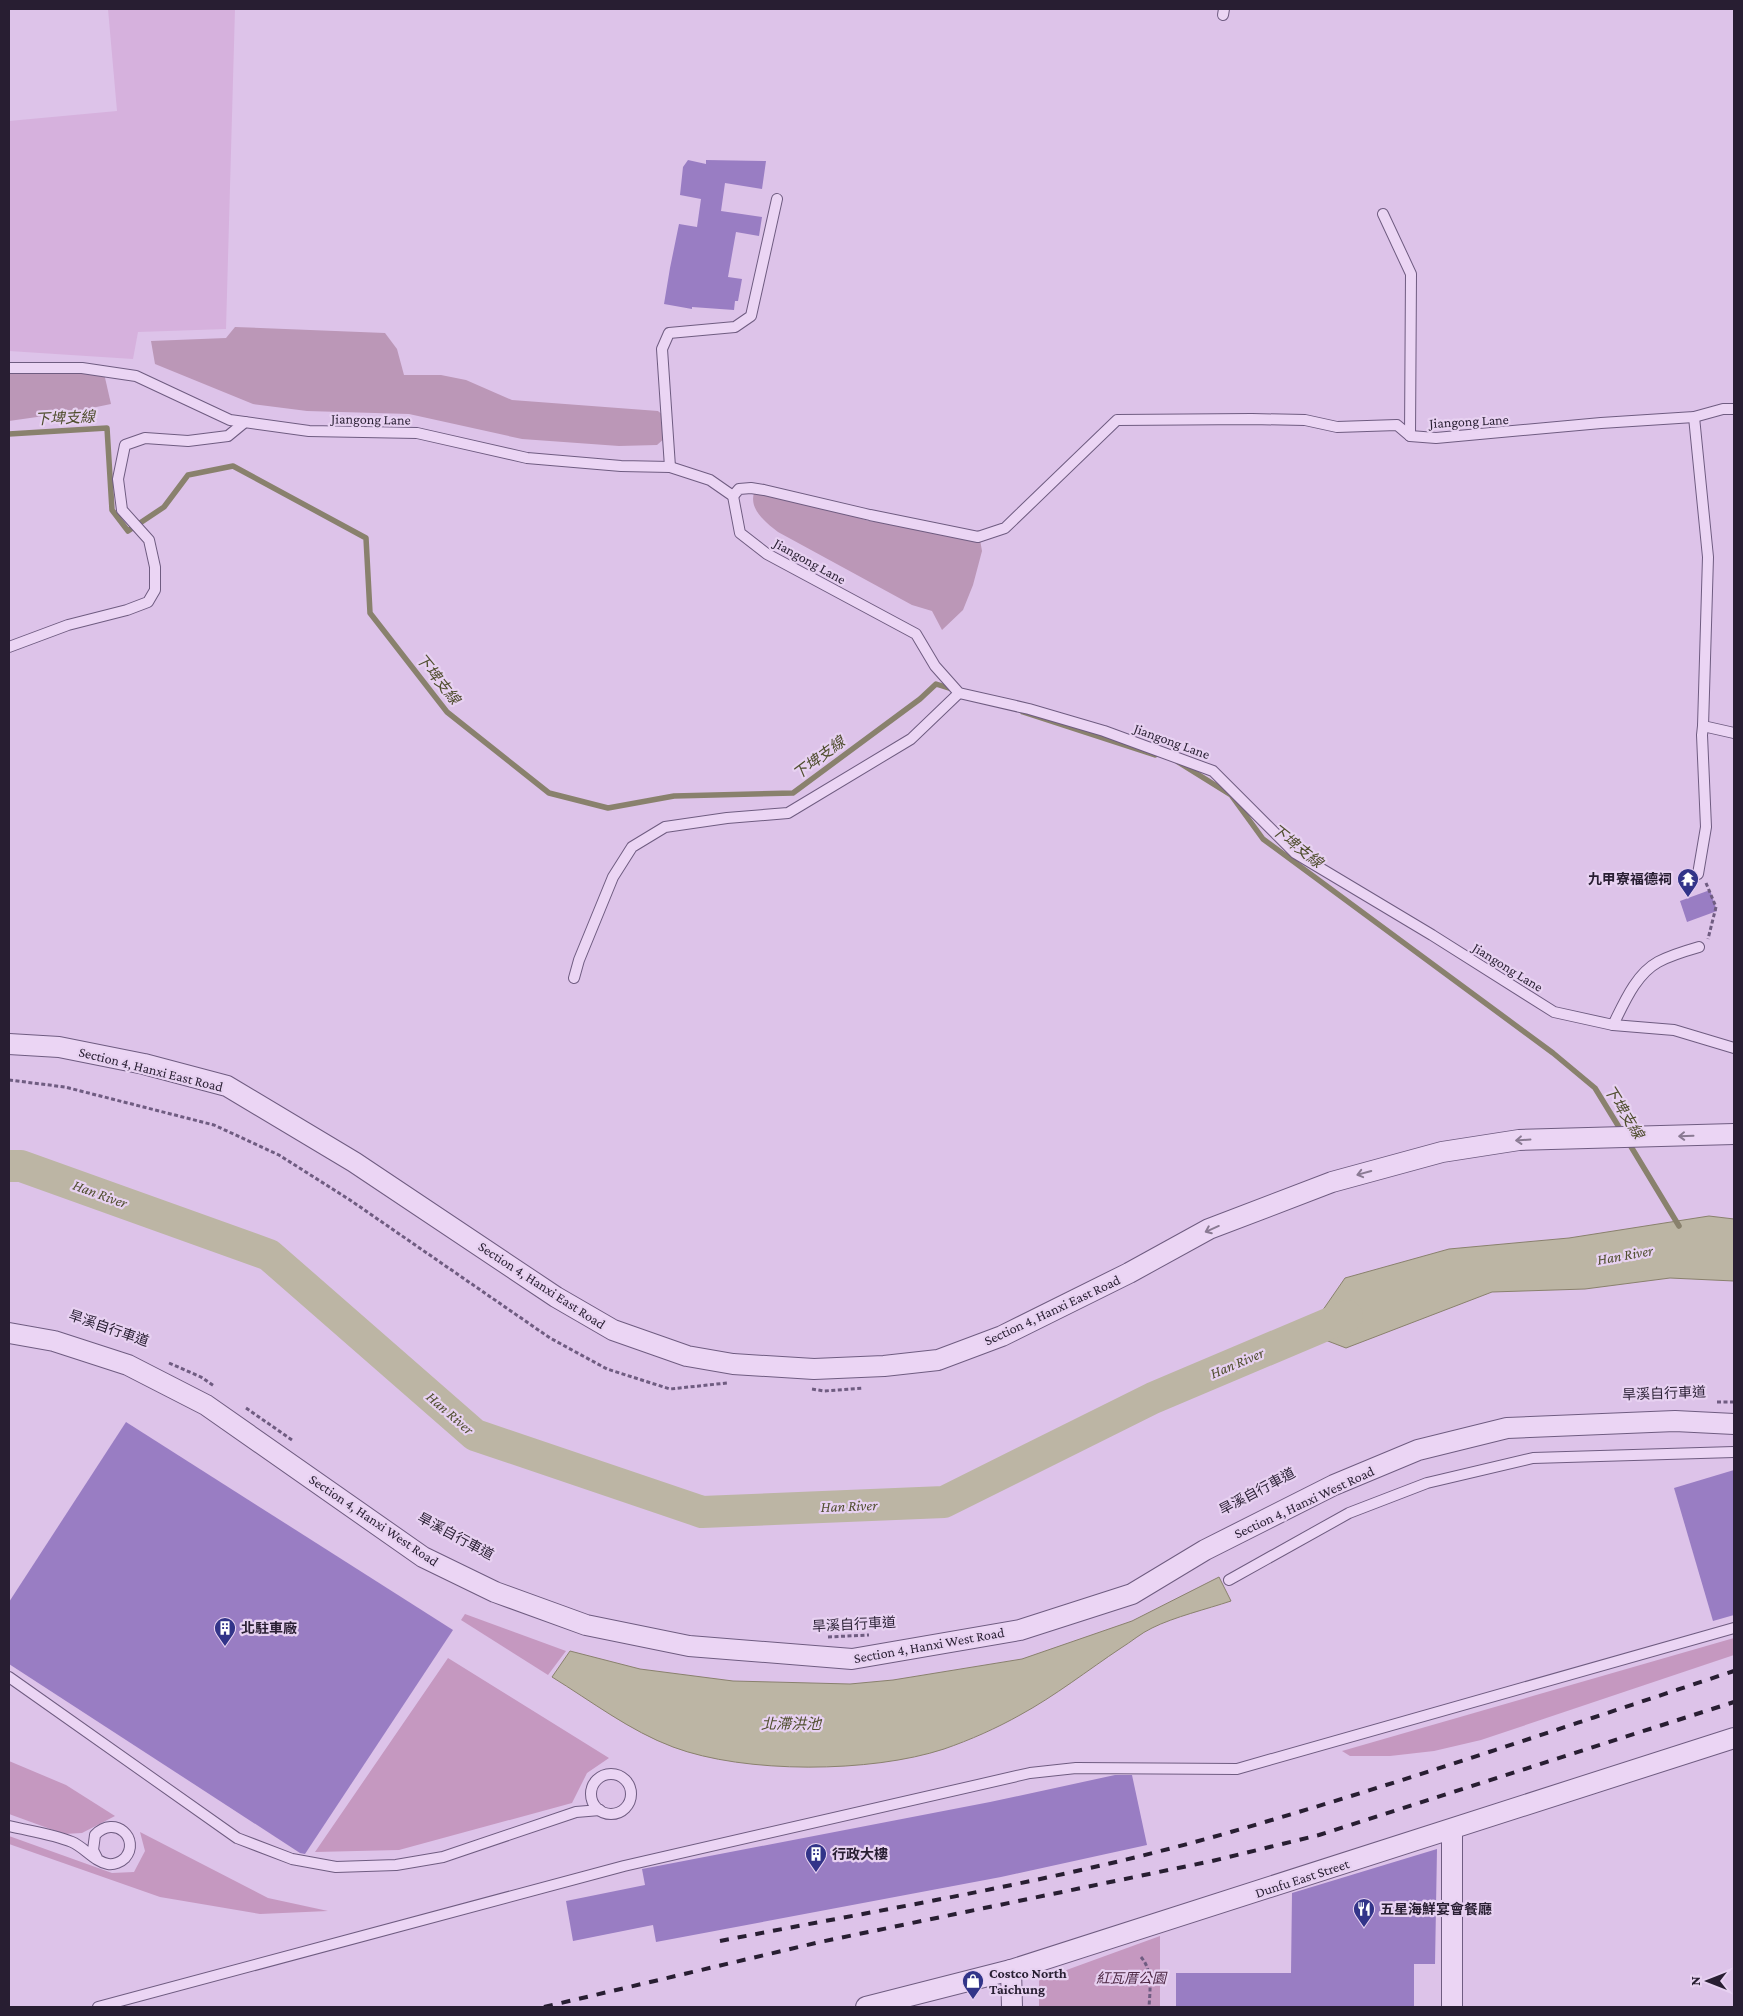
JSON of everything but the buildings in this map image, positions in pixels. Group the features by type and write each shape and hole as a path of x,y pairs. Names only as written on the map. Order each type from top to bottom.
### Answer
{"street":[{"name":"Section 4, Hanxi East Road","path":"9,1044 59,1047 144,1064 227,1086 354,1162 556,1297 613,1330 687,1356 733,1364 814,1369 884,1366 938,1360 1002,1336 1129,1273 1209,1229 1332,1182 1442,1152 1519,1140 1734,1134"},
{"name":"Section 4, Hanxi West Road","path":"9,1333 54,1341 128,1365 206,1405 423,1557 494,1592 586,1626 689,1646 852,1659 1020,1630 1132,1594 1205,1550 1334,1484 1418,1450 1507,1428 1675,1421 1734,1424"},
{"name":"Dunfu East Street","path":"866,2007 1011,1970 1734,1738"},
{"path":"1452,1830 1452,2007"},
{"path":"1011,1970 1012,2007"}],"lane":[{"path":"670,467 662,349 669,334 736,327 751,316 756,301 777,200"},
{"path":"1383,214 1411,274 1410,436"},
{"name":"Jiangong Lane","path":"9,368 82,368 136,376 230,420 309,431 417,434 527,458 621,466 670,467 710,480 733,496 740,533 767,554 916,634 936,666 959,693 1030,709 1104,731 1214,771 1295,853 1432,935 1554,1012 1614,1025 1674,1030 1734,1048"},
{"name":"Jiangong Lane","path":"733,496 739,489 751,488 870,515 978,536 1005,528 1117,420 1146,418 1261,419 1305,420 1337,427 1397,425 1410,436 1436,438 1601,423 1694,417 1734,408"},
{"path":"1694,417 1708,557 1702,736 1706,827 1698,874"},
{"path":"9,647 68,625 127,610 148,602 155,590 155,567 149,540 122,510 118,478 125,445 145,438 188,441 228,436 245,422"},
{"path":"574,978 579,960 614,877 632,847 665,828 727,818 788,813 911,738 959,693"},
{"path":"1703,726 1734,733"},
{"path":"1614,1025 1626,999 1645,972 1658,962 1699,947"},
{"path":"1230,1580 1349,1513 1427,1483 1533,1458 1734,1452"},
{"path":"98,2007 624,1866 1030,1773 1076,1768 1237,1769 1734,1628"},
{"path":"9,1677 237,1838 292,1859 336,1867 396,1865 443,1857 576,1812 600,1810 612,1814 624,1809 630,1798 629,1785 620,1776 607,1774 596,1781 591,1793 576,1812"},
{"path":"591,1793 592,1800 600,1810"},
{"path":"9,1826 73,1842 108,1864 120,1862 128,1853 130,1841 123,1830 111,1826 105,1827 95,1835 73,1842"},
{"path":"95,1835 93,1850 97,1858"}],"path":[{"path":"1698,874 1704,878 1716,907 1709,938 1699,947"},
{"path":"9,1080 65,1087 214,1125 279,1156 350,1200 550,1338 607,1369 670,1389 737,1382"},
{"path":"168,1362 201,1377 217,1388"},
{"path":"805,1389 824,1391 870,1387"},
{"name":"旱溪自行車道","path":"1716,1402 1734,1402"},
{"path":"240,1403 293,1441"},
{"name":"旱溪自行車道","path":"819,1637 876,1635"},
{"path":"1141,1957 1146,1962 1150,1974 1150,2007"}],"shaded area":[{"path":"108,9 235,9 226,329 138,332 133,359 9,351 9,121 117,111"},
{"path":"235,327 385,333 397,349 404,375 441,375 466,380 512,400 658,411 665,417 666,437 657,445 619,446 522,439 409,414 307,411 253,404 155,364 151,341 226,338"},
{"path":"28,362 103,369 111,404 9,421 9,363"},
{"path":"754,493 799,500 869,521 979,534 982,551 973,585 963,610 942,630 932,611 912,605 778,532 759,515 754,504"}],"green space":[{"path":"465,1614 566,1651 548,1675 461,1620"},
{"path":"1734,1638 1734,1655 1481,1740 1434,1751 1390,1756 1350,1756 1342,1751"},
{"path":"448,1658 609,1758 587,1773 572,1803 399,1850 315,1852"},
{"path":"9,1761 66,1785 115,1816 82,1833 64,1834 9,1814"},
{"path":"140,1832 268,1898 328,1911 260,1914 160,1897 9,1844 9,1836 112,1873 134,1872 145,1851"},
{"name":"紅瓦厝公園","path":"1160,1936 1160,2007 1039,2007 1039,1980"}],"water":[{"path":"1709,1216 1734,1219 1734,1281 1670,1278 1585,1289 1492,1292 1346,1348 1307,1333 1345,1278 1449,1249 1569,1238"},
{"name":"北滯洪池","path":"1219,1577 1231,1601 1180,1617 1148,1630 1046,1700 993,1729 944,1749 881,1763 845,1766 771,1766 702,1756 673,1747 641,1733 552,1677 570,1651 640,1669 733,1681 850,1684 893,1680 1022,1659 1132,1621"}],"waterway":[{"name":"下埤支線","path":"9,434 107,428 112,510 128,531 164,507 188,475 233,466 366,538 370,613 447,712 549,793 608,808 674,796 793,793 920,699 936,684 955,690"},
{"name":"下埤支線","path":"1023,712 1155,755"},
{"name":"下埤支線","path":"1178,762 1231,795 1263,839 1553,1053 1595,1088 1622,1132"},
{"name":"下埤支線","path":"1627,1140 1679,1226"},
{"name":"Han River","path":"9,1166 21,1166 269,1255 475,1435 702,1512 944,1502 1153,1398 1347,1316"}],"railway":[{"path":"720,1941 982,1891 1177,1847 1365,1792 1734,1671"},
{"path":"544,2007 820,1942 1212,1861 1319,1835 1734,1702"}],"place":[{"name":"九甲寮福德祠","path":"1688,898"},
{"name":"北駐車廠","path":"225,1647"},
{"name":"行政大樓","path":"816,1873"},
{"name":"五星海鮮宴會餐廳","path":"1364,1928"},
{"name":"Costco North Taichung","path":"973,2000"}]}
